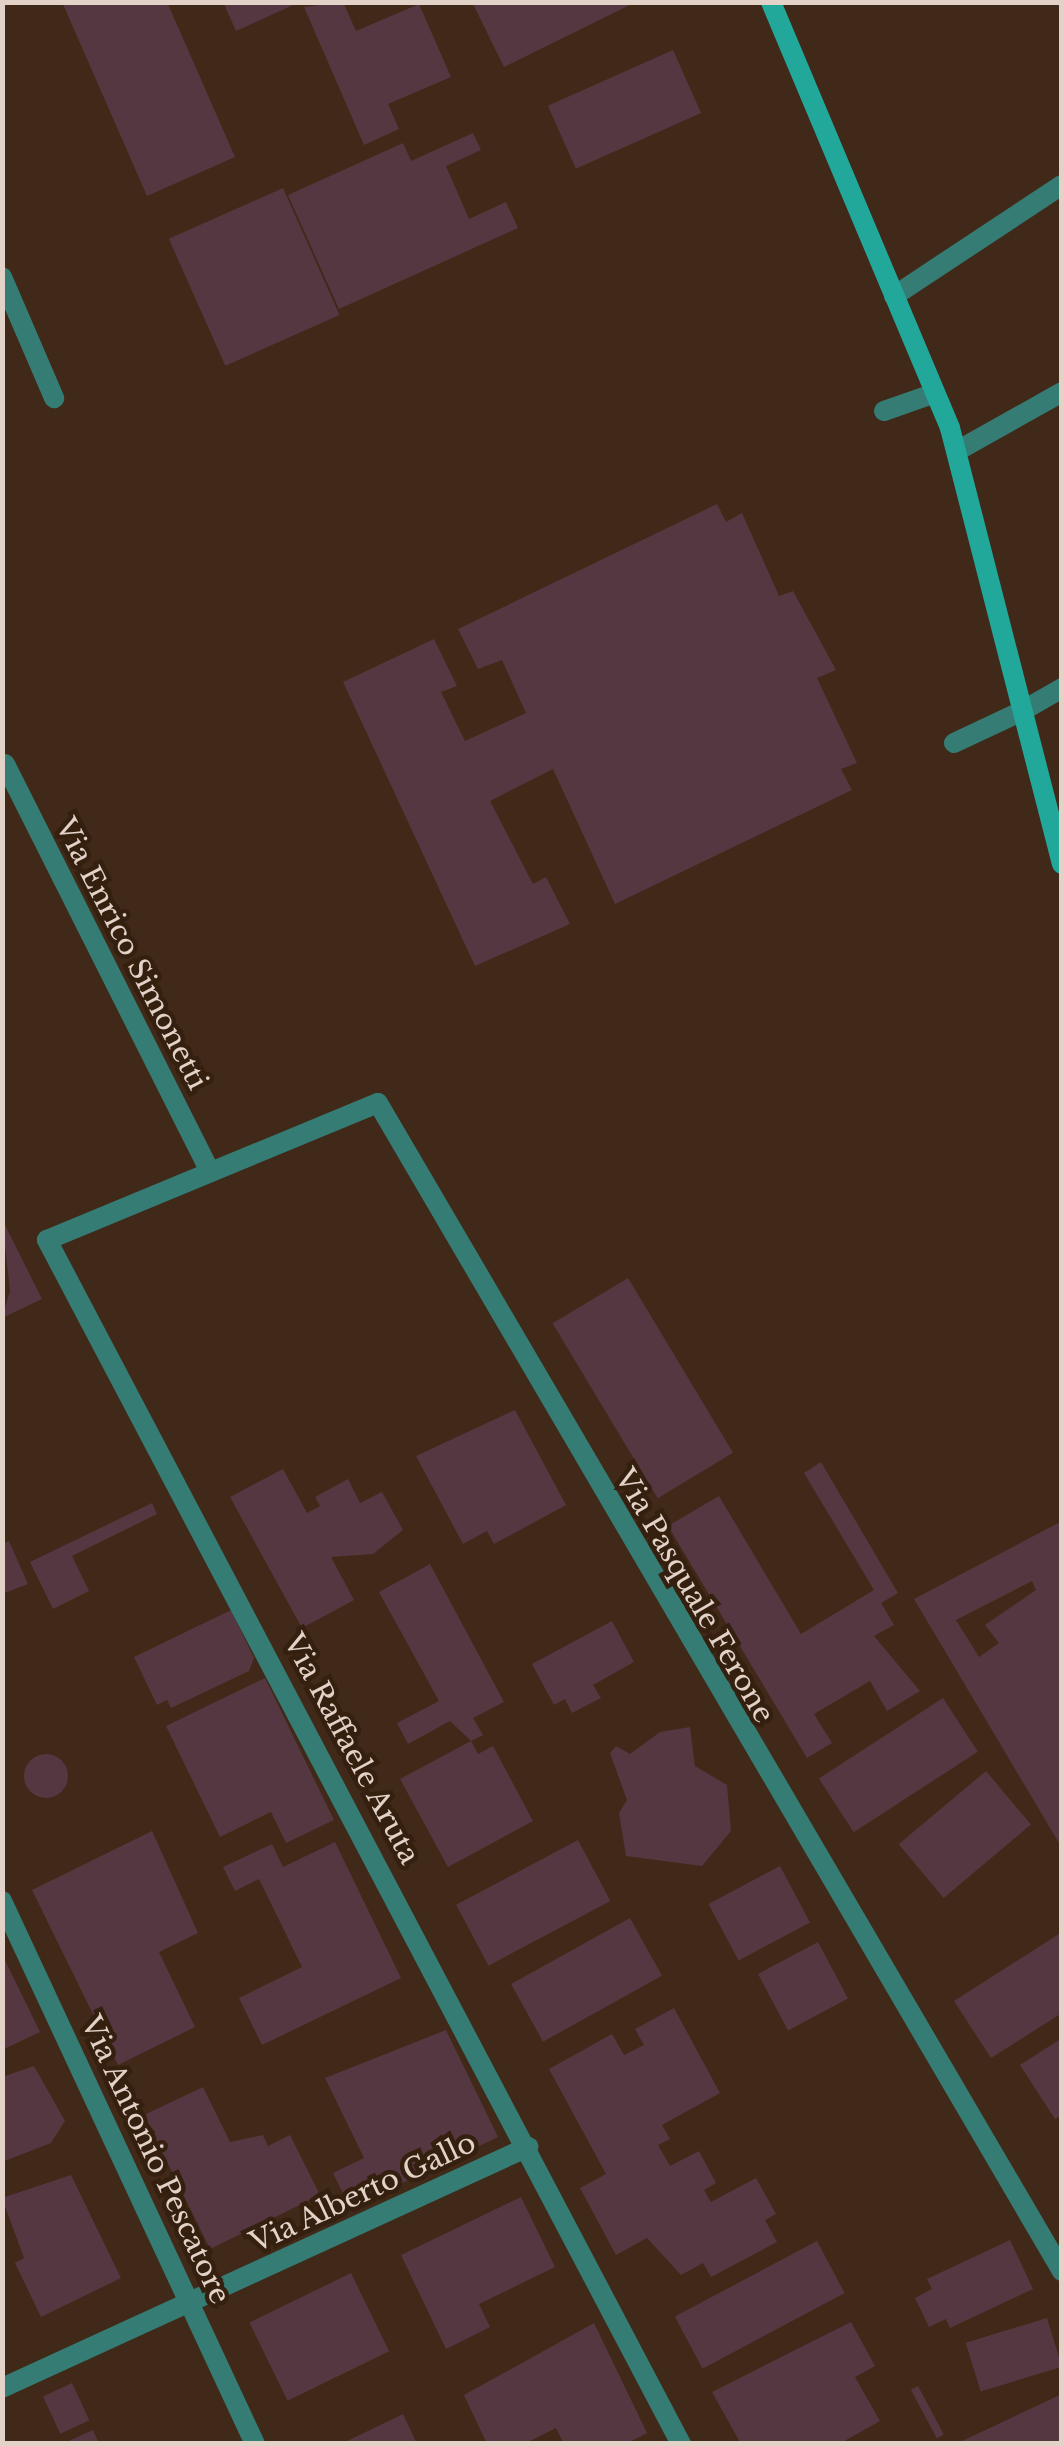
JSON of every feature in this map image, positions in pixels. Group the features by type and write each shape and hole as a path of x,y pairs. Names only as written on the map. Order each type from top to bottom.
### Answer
{"main road":[{"path":"771,2 956,451 1062,864"}],"street":[{"path":"894,296 1062,184"},
{"path":"2,277 54,398"},
{"path":"956,451 1062,392"},
{"path":"884,411 935,393"},
{"path":"954,743 1062,688"},
{"name":"Via Enrico Simonetti","path":"5,764 208,1168"},
{"name":"Via Pasquale Ferone","path":"208,1168 378,1103 1062,2270"},
{"name":"Via Raffaele Aruta","path":"208,1168 46,1240 528,2146 681,2444"},
{"name":"Via Antonio Pescatore","path":"2,1901 255,2444"},
{"name":"Via Alberto Gallo","path":"2,2388 528,2146"}],"building":[{"path":"62,2 167,2 235,157 147,196"},
{"path":"223,2 300,2 236,31"},
{"path":"343,2 356,31 419,4 451,77 388,104 399,129 364,145 304,7"},
{"path":"472,2 636,2 504,67"},
{"path":"673,50 701,113 576,169 548,106"},
{"path":"473,133 481,150 446,166 469,219 506,202 518,228 339,309 288,195 403,143 411,161"},
{"path":"283,188 340,315 225,366 169,239"},
{"path":"717,504 726,522 742,513 779,596 793,591 836,670 817,678 857,763 841,769 852,790 615,904 553,769 490,801 533,884 546,877 570,924 475,966 343,682 434,639 457,686 441,692 465,741 526,713 502,660 478,669 458,629"},
{"path":"2,1219 42,1299 2,1318 10,1291"},
{"path":"628,1278 733,1453 658,1498 553,1323"},
{"path":"515,1410 566,1505 494,1544 487,1531 463,1544 416,1456"},
{"path":"821,1462 898,1593 881,1603 894,1625 874,1636 920,1691 887,1711 870,1681 814,1714 832,1743 807,1758 668,1526 719,1496 801,1634 874,1590 804,1473"},
{"path":"283,1469 307,1513 320,1506 315,1497 348,1479 360,1503 382,1492 403,1530 373,1554 331,1557 354,1600 302,1628 230,1497"},
{"path":"152,1503 157,1514 72,1556 89,1591 53,1609 30,1562"},
{"path":"1062,1521 1062,1848 914,1599","holes":["1032,1581 1036,1590 985,1625 999,1643 979,1657 956,1620"]},
{"path":"9,1541 28,1584 2,1594 2,1544"},
{"path":"430,1564 504,1702 473,1718 483,1735 471,1741 450,1721 408,1744 397,1723 439,1701 379,1592"},
{"path":"231,1610 254,1658 249,1671 171,1708 167,1700 157,1705 134,1657"},
{"path":"612,1621 634,1662 593,1685 601,1698 572,1713 565,1699 554,1705 532,1664"},
{"path":"265,1678 334,1820 286,1843 271,1812 220,1837 166,1726"},
{"path":"943,1698 978,1752 854,1832 819,1779"},
{"path":"690,1727 695,1766 727,1785 731,1831 702,1866 626,1856 619,1813 627,1800 610,1753 616,1746 630,1754 660,1732"},
{"path":"471,1741 478,1754 493,1746 533,1821 448,1867 400,1779"},
{"path":"46,1754 62,1760 68,1776 62,1792 46,1798 30,1792 24,1776 30,1760"},
{"path":"986,1771 1031,1825 944,1898 899,1844"},
{"path":"152,1831 198,1933 159,1952 195,2027 118,2065 32,1890"},
{"path":"578,1840 610,1901 489,1966 456,1905"},
{"path":"335,1842 401,1978 262,2045 239,1998 302,1967 259,1879 235,1891 223,1867 272,1844 283,1867"},
{"path":"780,1866 810,1923 739,1961 708,1904"},
{"path":"630,1918 662,1976 543,2042 511,1984"},
{"path":"1062,1932 1062,2013 991,2058 954,2001"},
{"path":"818,1942 848,1999 788,2030 758,1974"},
{"path":"2,1954 40,2032 2,2050"},
{"path":"674,2008 720,2093 662,2125 670,2139 658,2145 670,2166 699,2151 716,2183 704,2190 711,2202 756,2178 776,2214 765,2220 777,2242 711,2277 703,2263 681,2275 647,2238 616,2255 580,2188 606,2174 549,2069 612,2034 624,2055 644,2045 635,2029"},
{"path":"446,2030 498,2137 350,2208 333,2173 364,2158 325,2078"},
{"path":"1062,2038 1062,2115 1055,2119 1020,2065"},
{"path":"34,2066 65,2121 51,2143 2,2162 2,2077"},
{"path":"203,2087 230,2142 263,2135 268,2146 290,2135 320,2195 210,2249 144,2115"},
{"path":"71,2175 121,2278 41,2317 15,2263 24,2258 2,2198"},
{"path":"521,2197 555,2267 479,2304 490,2327 446,2349 401,2255"},
{"path":"1010,2240 1033,2289 950,2328 946,2319 929,2327 915,2298 932,2289 927,2279"},
{"path":"817,2241 845,2293 703,2369 675,2317"},
{"path":"351,2273 389,2351 288,2401 249,2323"},
{"path":"1047,2318 1062,2367 981,2392 966,2343"},
{"path":"851,2322 875,2366 855,2377 880,2421 839,2444 741,2444 712,2392"},
{"path":"594,2323 647,2433 626,2444 564,2444 556,2428 524,2444 487,2444 464,2395"},
{"path":"72,2383 89,2420 60,2434 43,2397"},
{"path":"918,2386 944,2435 937,2438 911,2390"},
{"path":"1062,2394 1062,2444 963,2444 962,2441"},
{"path":"403,2414 417,2444 341,2444"},
{"path":"93,2430 99,2444 62,2444"}]}
